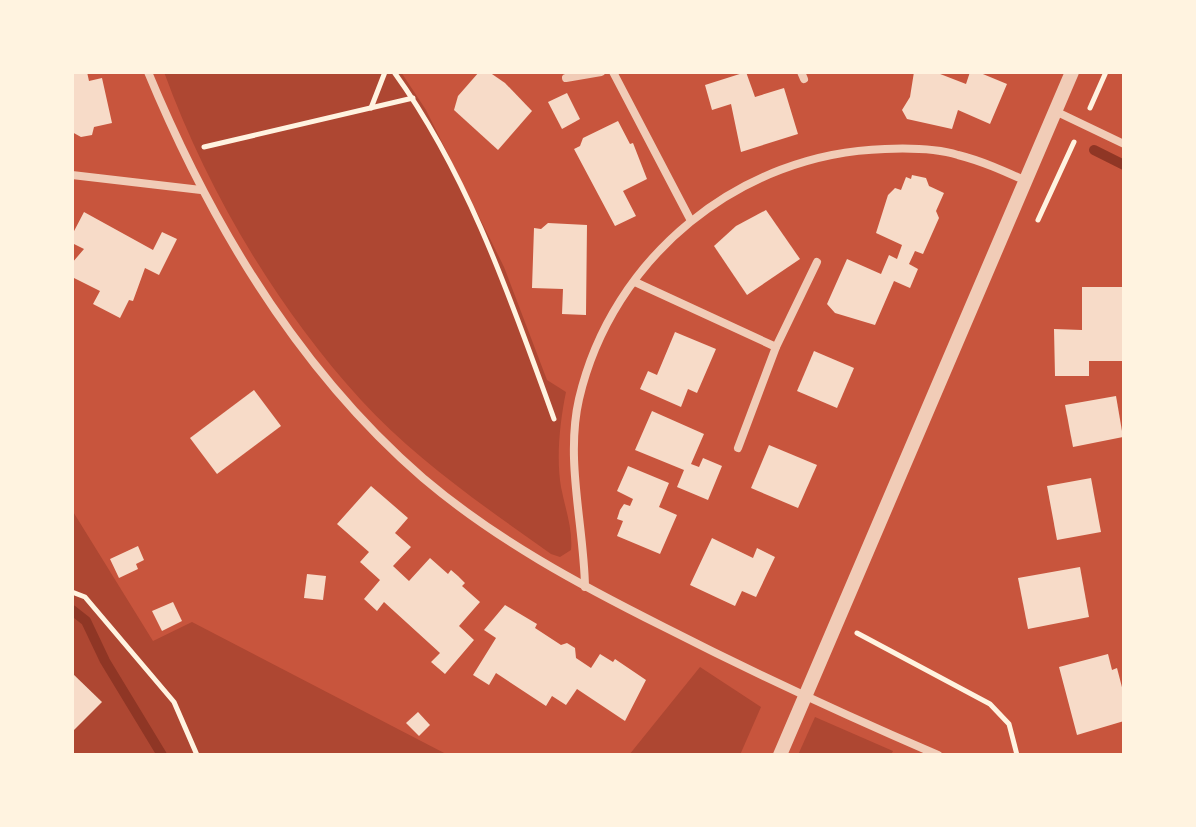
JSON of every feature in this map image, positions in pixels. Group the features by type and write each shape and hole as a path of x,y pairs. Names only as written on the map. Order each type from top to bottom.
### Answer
{"street":[{"path":"148,72 201,190 247,270 296,340 366,423 424,479 484,524 585,587 806,698 938,755"},
{"path":"566,78 601,72"},
{"path":"613,72 690,219"},
{"path":"780,755 1072,72"},
{"path":"1055,111 1124,144"},
{"path":"585,587 584,539 576,494 576,445 578,403 591,357 610,318 635,282 661,248 690,219 769,174 817,157 858,150 908,148 955,154 1026,181"},
{"path":"72,175 201,190"},
{"path":"738,448 776,347 817,262"},
{"path":"635,282 776,347"}],"path":[{"path":"371,108 385,72"},
{"path":"394,72 413,98 474,212 506,285 555,421 576,445"},
{"path":"212,145 413,98"},
{"path":"72,592 85,597 174,702 197,755"},
{"path":"837,623 990,704 1009,724 1017,755"}],"shaded area":[{"path":"164,72 401,72 426,110 504,267 547,380 566,392 560,427 559,464 571,550 560,557 551,554 452,482 382,422 330,364 273,286 223,203 181,116"},
{"path":"72,510 153,641 192,622 448,755 72,755"},
{"path":"700,667 761,707 740,755 629,755"},
{"path":"815,717 893,751 891,755 798,755"}],"building":[{"path":"72,72 87,72 89,81 102,78 112,123 94,127 92,135 81,137 72,132"},
{"path":"479,72 489,72 505,83 532,111 498,150 454,110 458,96"},
{"path":"746,72 755,97 784,88 798,134 741,152 731,104 712,110 705,85"},
{"path":"914,72 935,72 966,84 970,72 978,72 1007,84 990,124 958,110 952,129 907,119 902,110 910,97"},
{"path":"567,93 580,119 562,129 548,102"},
{"path":"618,121 630,144 633,143 647,179 623,191 636,216 615,226 574,149 580,146 583,138"},
{"path":"912,175 926,178 929,186 944,193 936,211 939,218 923,254 915,251 909,264 918,269 910,288 894,281 875,325 835,313 827,304 847,259 881,274 889,255 897,259 902,245 876,233 888,195 895,188 901,190 906,177 911,179"},
{"path":"766,210 800,259 747,295 714,246 736,226"},
{"path":"84,212 153,250 162,232 177,239 159,275 145,268 133,301 129,300 120,318 93,304 100,291 72,277 72,263 84,249 72,243 72,235"},
{"path":"548,223 587,225 586,315 562,314 563,289 532,288 534,228 541,229"},
{"path":"1082,287 1123,287 1123,361 1089,361 1089,376 1055,376 1054,329 1082,330"},
{"path":"675,332 716,349 697,393 688,389 681,407 640,389 648,371 657,375"},
{"path":"814,351 854,368 837,408 797,391"},
{"path":"254,390 281,426 217,474 190,438"},
{"path":"1116,396 1123,437 1073,447 1065,405"},
{"path":"652,411 704,434 691,464 699,467 703,458 722,466 708,500 677,487 684,470 635,450"},
{"path":"769,445 817,465 798,508 751,488"},
{"path":"628,466 669,483 659,507 677,515 660,554 617,536 623,521 617,519 620,510 624,504 630,506 633,499 617,491"},
{"path":"1091,478 1101,532 1057,540 1047,486"},
{"path":"371,486 408,518 395,533 411,547 393,566 409,581 430,558 448,574 451,570 458,576 465,583 462,586 480,602 459,626 474,640 445,674 431,662 440,653 384,602 377,611 364,599 380,580 360,562 369,552 337,524"},
{"path":"712,538 753,558 757,548 775,557 756,597 742,591 735,606 690,585"},
{"path":"138,546 144,560 136,564 138,569 119,578 110,559"},
{"path":"1080,567 1089,617 1028,629 1018,578"},
{"path":"307,574 326,576 323,600 304,598"},
{"path":"173,602 182,621 162,631 152,611"},
{"path":"505,605 537,624 535,628 561,645 567,643 575,648 576,658 591,668 600,654 613,662 615,659 646,680 625,721 577,689 566,705 552,696 546,706 496,673 489,685 473,675 496,638 484,630"},
{"path":"1108,654 1112,670 1117,668 1124,695 1124,721 1077,735 1059,667"},
{"path":"72,673 102,702 72,732"},
{"path":"418,712 430,725 419,736 406,723"}],"waterway":[{"path":"1094,150 1124,165"},
{"path":"72,610 86,621 105,661 162,755"}]}
